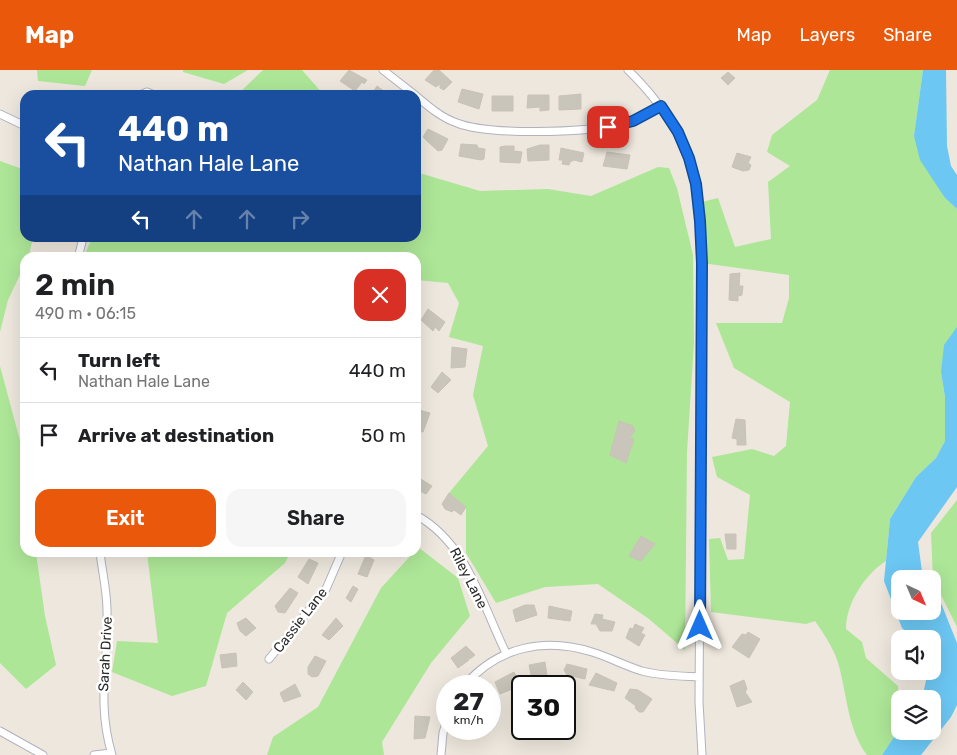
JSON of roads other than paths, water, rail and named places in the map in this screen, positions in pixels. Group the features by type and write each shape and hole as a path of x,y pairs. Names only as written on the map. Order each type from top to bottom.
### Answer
{"street":[{"path":"383,70 408,90"},
{"path":"628,70 661,106 678,132 689,158 696,184 702,238 699,677 702,755"},
{"path":"421,100 448,119 469,127 492,131 608,127 633,121 661,106"},
{"path":"0,114 20,124"},
{"name":"Riley Lane","path":"421,518 436,528 456,549 506,653"},
{"name":"Sarah Drive","path":"101,557 107,608 102,696 112,754"},
{"name":"Cassie Lane","path":"269,659 326,589 340,557"},
{"path":"476,675 484,667 506,653 536,645 566,646 594,653 652,674 699,677"},
{"path":"0,731 43,755"},
{"path":"441,755 442,740"},
{"path":"94,755 112,754"}],"water":[{"path":"923,70 946,70 947,146 951,166 957,175 957,209 945,198 920,160 914,136"},
{"path":"957,327 957,487 918,542 922,570 891,570 891,599 884,581 890,519 916,477 936,458 945,441 945,397 941,372 944,345"},
{"path":"941,603 957,643 957,705 941,730 941,690 924,690 926,680 941,680 941,630 904,630 899,620 941,620"},
{"path":"892,740 933,740 921,755 882,755"}]}
